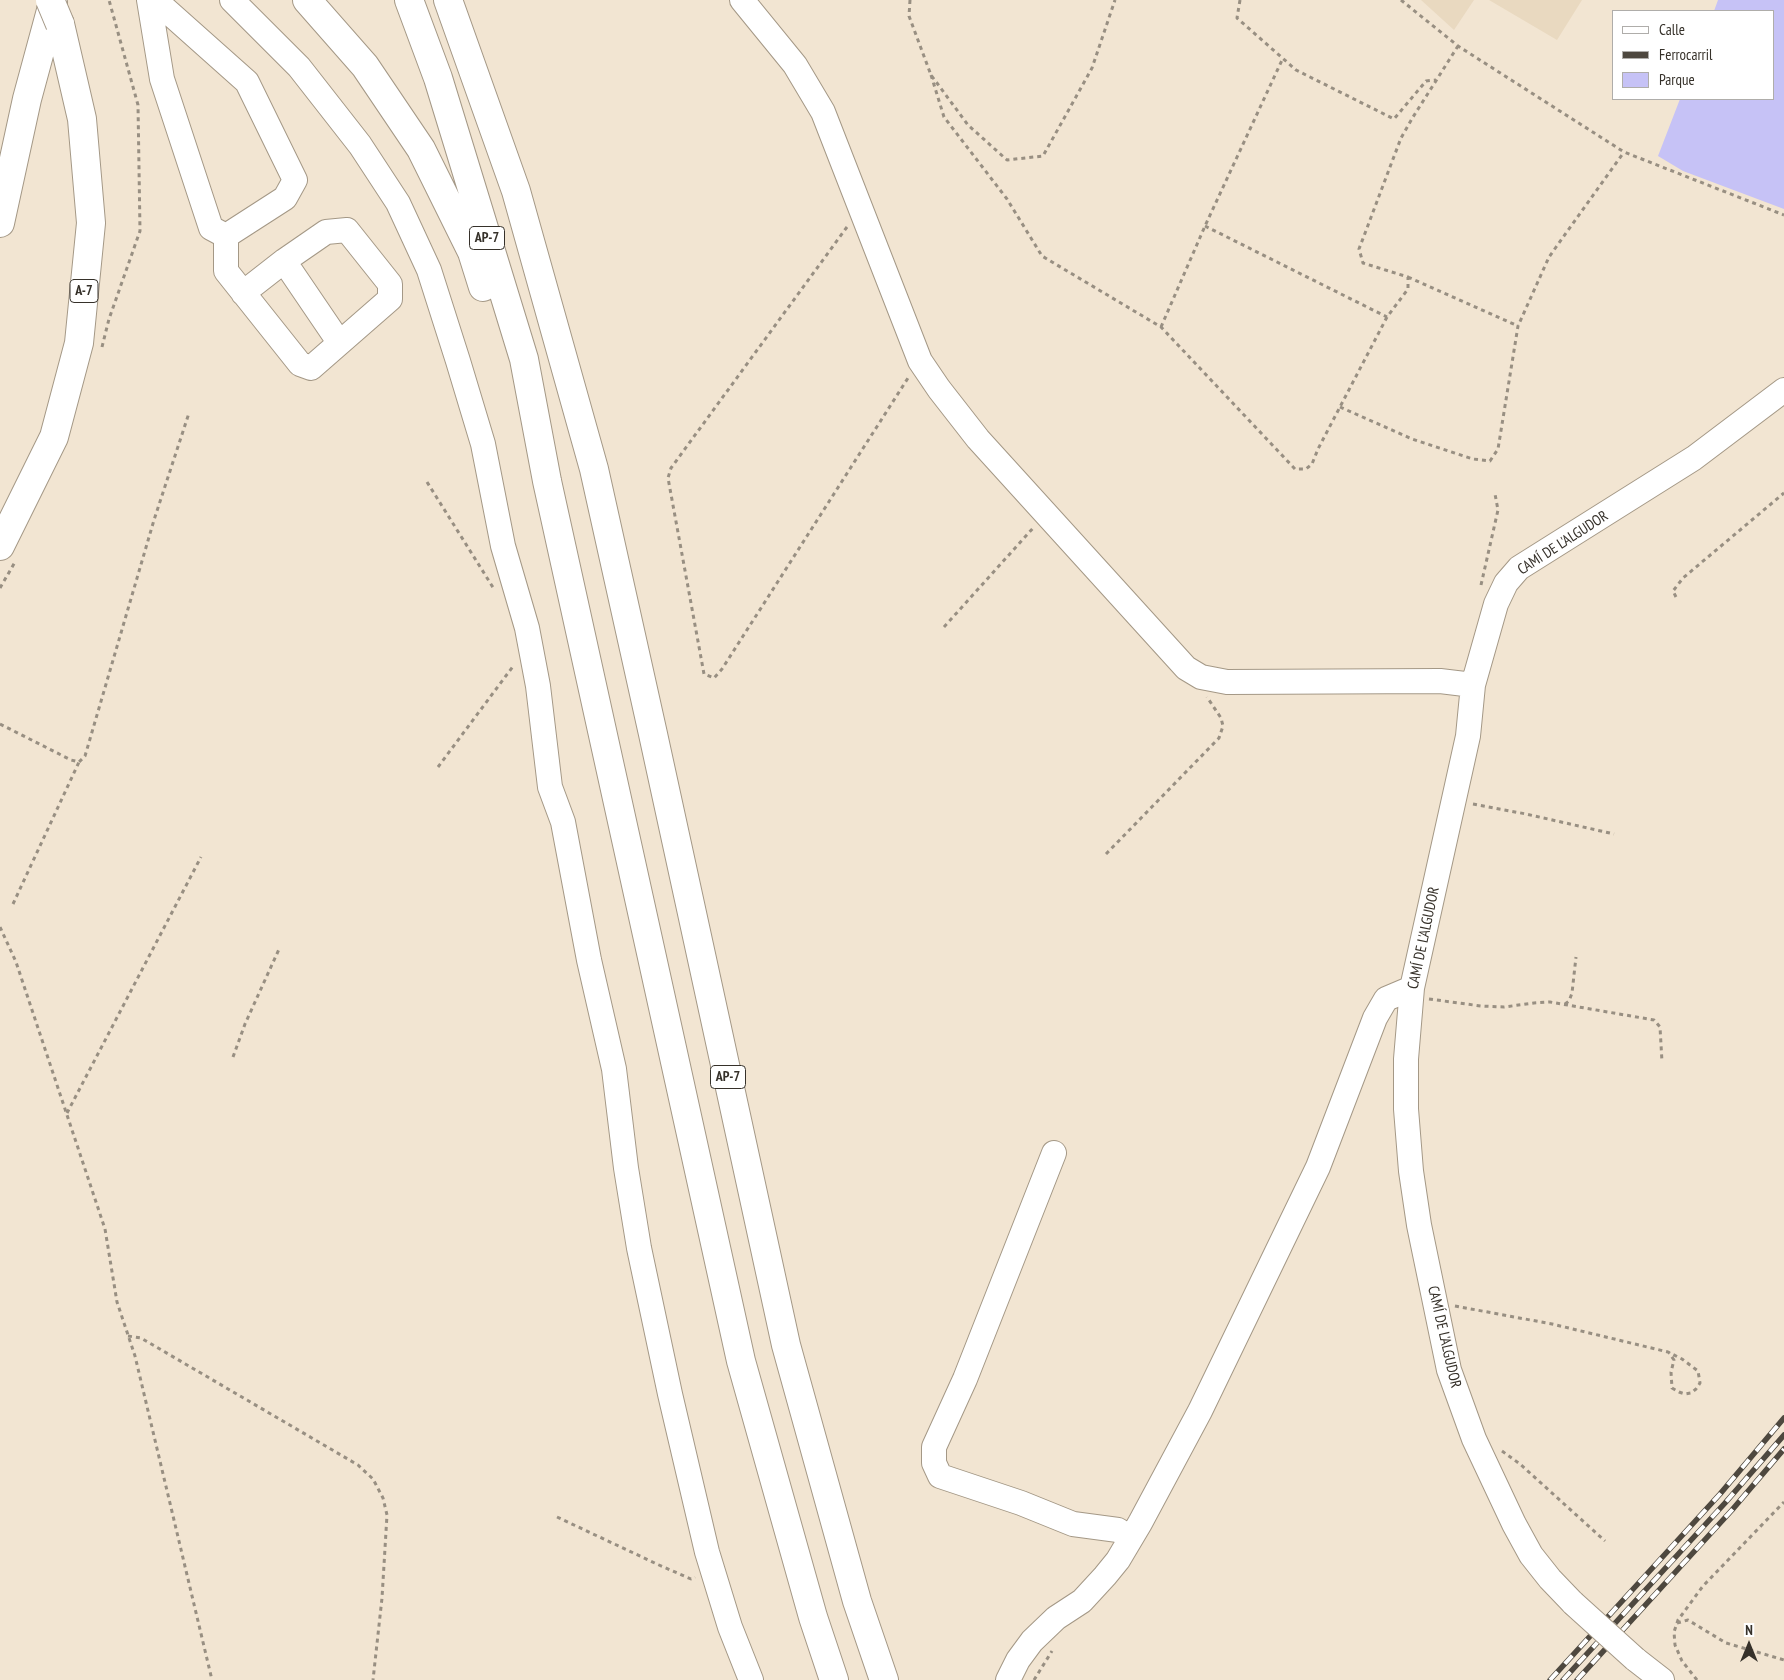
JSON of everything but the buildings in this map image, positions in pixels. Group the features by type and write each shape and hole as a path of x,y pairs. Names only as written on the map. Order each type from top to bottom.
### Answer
{"highway":[{"path":"307,0 365,66 421,149 472,252 547,481"},
{"name":"AP-7","path":"409,0 438,78 524,359 547,481 741,1361 813,1617 834,1680"},
{"name":"AP-7","path":"448,0 516,191 594,469 786,1345 857,1602 884,1680"},
{"path":"0,223 28,99 55,8"},
{"name":"A-7","path":"0,546 54,437 79,343 91,222 82,119 55,8"}],"street":[{"path":"149,0 162,79 211,228 226,236"},
{"path":"155,0 247,82 296,180 285,198 226,236"},
{"path":"232,0 299,67 360,144 398,203 429,270 483,444 503,546 527,628 538,686 550,787 563,822 589,960 614,1069 626,1168 639,1248 672,1403 706,1552 730,1627 751,1680"},
{"path":"742,0 795,65 823,112 920,361 939,389 978,438 1173,655 1201,677 1227,682 1440,682 1473,685"},
{"path":"226,236 226,271 243,293 300,364 311,368 390,299 390,284 347,230 326,232 284,261 243,293"},
{"path":"284,261 339,342"},
{"name":"CAMÍ DE L'ALGUDOR","path":"1662,1680 1635,1660 1573,1603 1550,1579 1531,1554 1514,1524 1474,1439 1449,1370 1435,1306 1411,1171 1406,1109 1406,1059 1411,992 1468,736 1473,685 1496,604 1506,583 1519,568 1694,458 1784,390"},
{"path":"1008,1680 1018,1660 1032,1641 1056,1618 1082,1601 1118,1560 1131,1538 1169,1472 1200,1411 1318,1167 1375,1018 1386,999 1411,992"},
{"path":"1054,1153 965,1379 934,1446 934,1463 940,1476 1022,1503 1073,1524 1118,1530 1131,1538"}],"path":[{"path":"910,0 908,16 931,75 944,117 1007,199 1042,256 1161,327 1295,469 1306,469 1312,464 1318,448 1387,317 1408,289 1408,277"},
{"path":"931,75 968,125 1007,160 1043,156 1092,68 1114,0"},
{"path":"1240,0 1237,18 1296,70 1394,119 1426,81 1436,80"},
{"path":"1402,0 1458,46 1624,152 1784,216"},
{"path":"1458,46 1401,138 1360,249 1363,263 1408,277 1518,326"},
{"path":"1161,327 1282,58"},
{"path":"1340,407 1412,439 1473,459 1490,461 1498,448 1518,326 1548,257 1624,152"},
{"path":"860,208 670,468 668,478 704,674 714,678 722,669 920,361"},
{"path":"1205,226 1387,317"},
{"path":"13,904 79,762 85,756 189,413"},
{"path":"427,482 499,597"},
{"path":"1676,597 1673,591 1683,578 1784,493"},
{"path":"944,627 1046,514"},
{"path":"438,767 517,661 533,659"},
{"path":"1106,854 1219,738 1222,732 1221,718 1191,671"},
{"path":"0,724 79,762"},
{"path":"1455,800 1614,834"},
{"path":"67,1113 201,858"},
{"path":"0,927 16,962 105,1230 117,1302 135,1356 212,1680"},
{"path":"233,1057 245,1024 280,947"},
{"path":"1564,1005 1569,1001 1572,993 1576,957"},
{"path":"1411,992 1435,1001 1504,1007 1550,1002 1654,1020 1660,1027 1662,1062"},
{"path":"1435,1306 1450,1306 1552,1324 1669,1353 1682,1359 1698,1371 1700,1383 1691,1393 1685,1394 1672,1388 1671,1372 1674,1360 1669,1353"},
{"path":"128,1336 141,1338 358,1465 373,1479 382,1498 387,1515 382,1598 373,1680"},
{"path":"1474,1439 1495,1446 1520,1464 1606,1541"},
{"path":"1697,1680 1682,1661 1675,1645 1674,1632 1678,1620 1703,1586 1784,1502"},
{"path":"557,1517 691,1579 712,1571"},
{"path":"1677,1623 1688,1620 1726,1643 1784,1660"}],"shaded area":[{"path":"1421,0 1474,0 1454,30"},
{"path":"1489,0 1582,0 1557,40"}],"green space":[{"path":"1718,0 1784,0 1784,209 1683,171 1658,156 1680,100 1774,100 1774,10 1714,10"}],"railway":[{"path":"1550,1680 1720,1494 1784,1418"},
{"path":"1563,1680 1725,1503 1784,1435"},
{"path":"1577,1680 1732,1510 1784,1449"}]}
